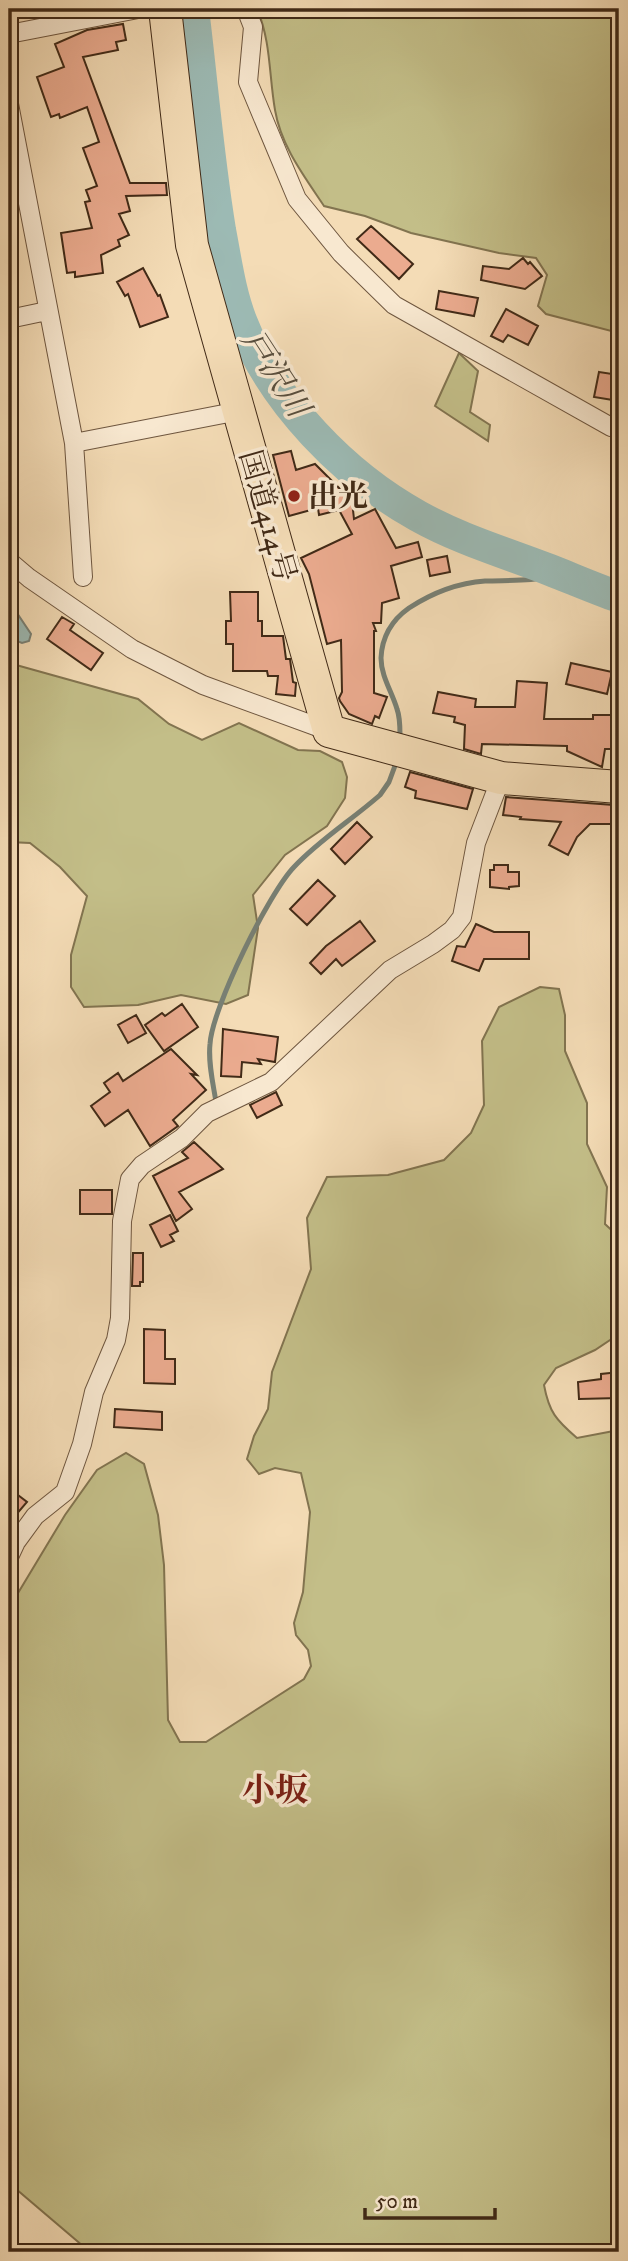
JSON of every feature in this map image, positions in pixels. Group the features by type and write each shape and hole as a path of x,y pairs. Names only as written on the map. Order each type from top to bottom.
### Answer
{"highway":[{"name":"国道414号","path":"165,9 192,245 329,731"},
{"path":"329,731 501,778 619,787"}],"street":[{"path":"9,34 138,9"},
{"path":"246,9 253,27 248,82 297,199 341,253 394,305 598,420 619,429"},
{"path":"9,104 74,443 83,576"},
{"path":"9,319 47,311"},
{"path":"74,443 239,411"},
{"path":"9,561 29,578 132,649 203,685 329,731"},
{"path":"9,1556 35,1516 65,1492 82,1444 94,1392 116,1340 120,1318 122,1221 130,1179 142,1165 183,1138 207,1113 271,1082 390,970 452,930 462,918 476,844 501,778"}],"shaded area":[{"path":"257,9 619,9 619,333 546,314 538,306 547,275 536,258 499,253 411,233 365,216 324,206 282,136 273,97 267,46"},
{"path":"459,353 478,371 470,412 490,425 488,441 435,406"},
{"path":"9,663 138,699 169,724 202,740 239,723 298,750 320,751 342,762 347,777 345,798 327,826 285,855 253,895 258,928 248,995 226,1004 181,995 138,1005 84,1007 71,987 71,955 87,896 60,867 30,843 9,842"},
{"path":"540,987 559,989 565,1015 565,1051 587,1103 587,1144 607,1187 605,1224 619,1237 619,1334 595,1350 556,1368 544,1385 554,1415 577,1438 619,1430 619,2252 90,2252 9,2183 9,1608 65,1515 97,1470 126,1453 144,1464 158,1515 164,1565 168,1720 180,1742 206,1742 304,1679 311,1666 308,1650 296,1635 294,1623 303,1592 310,1512 301,1473 275,1468 259,1474 247,1459 254,1436 268,1409 272,1372 311,1269 307,1218 327,1177 388,1175 444,1160 471,1133 484,1105 482,1041 499,1007"}],"water":[{"path":"9,601 31,634 29,641 22,643 9,638"}],"building":[{"path":"123,24 126,40 116,42 118,50 83,57 130,183 166,183 167,195 126,196 130,211 119,214 129,235 118,240 120,246 101,255 103,273 75,277 75,272 67,273 61,233 92,228 85,202 90,201 86,190 97,186 83,148 99,142 87,107 60,118 59,114 51,117 37,77 64,67 55,44 87,30"},
{"path":"371,226 413,264 399,279 357,239"},
{"path":"523,258 542,276 525,289 481,280 483,266 509,269"},
{"path":"143,268 158,296 160,295 168,317 140,327 128,294 125,296 117,282"},
{"path":"439,291 478,298 474,316 436,309"},
{"path":"506,309 538,326 528,345 508,335 503,342 491,336"},
{"path":"599,372 619,375 619,401 594,397"},
{"path":"291,451 296,470 315,464 352,501 354,519 375,509 396,548 418,542 422,557 391,566 399,598 382,603 381,623 373,623 376,631 374,693 387,697 379,718 375,716 372,724 349,714 340,701 341,640 327,644 309,574 301,558 352,534 339,510 319,515 318,508 289,516 273,455"},
{"path":"447,556 450,572 430,576 427,560"},
{"path":"230,592 258,592 258,621 262,621 262,636 283,636 286,659 290,659 293,682 296,683 295,696 276,694 278,676 268,676 267,671 233,671 233,644 226,644 226,621 231,621"},
{"path":"62,617 74,624 70,630 103,653 91,670 47,639"},
{"path":"571,663 612,672 607,694 566,684"},
{"path":"517,681 547,683 544,719 593,719 593,715 619,715 619,749 605,749 602,767 567,751 567,746 482,744 481,754 464,749 465,725 454,722 455,717 433,713 438,692 476,699 475,707 515,707"},
{"path":"410,772 473,789 467,809 415,798 416,791 405,787"},
{"path":"506,797 614,805 614,824 590,824 577,837 568,855 549,845 561,822 503,815"},
{"path":"357,822 372,837 345,864 331,849"},
{"path":"494,865 508,865 508,872 519,872 519,886 509,889 490,887 490,870 494,870"},
{"path":"318,880 335,896 307,925 290,909"},
{"path":"360,921 375,941 342,966 336,959 321,974 310,963 326,946"},
{"path":"476,924 494,932 529,932 529,959 484,959 479,971 452,961 457,946 465,947"},
{"path":"182,1004 198,1027 164,1051 145,1025"},
{"path":"136,1015 146,1033 128,1043 118,1025"},
{"path":"223,1029 278,1037 275,1062 258,1059 261,1064 242,1062 241,1077 221,1076"},
{"path":"171,1049 197,1075 191,1074 206,1090 173,1120 178,1126 150,1146 128,1110 105,1126 91,1106 110,1092 104,1083 118,1073 123,1081"},
{"path":"276,1092 282,1105 257,1118 250,1105"},
{"path":"194,1142 223,1169 179,1192 192,1209 176,1221 153,1176 188,1158 182,1152"},
{"path":"80,1190 112,1190 112,1214 80,1214"},
{"path":"170,1215 178,1231 170,1235 174,1241 161,1247 150,1225"},
{"path":"133,1253 143,1253 143,1282 140,1282 140,1286 132,1286"},
{"path":"144,1329 165,1330 165,1359 175,1359 175,1384 144,1383"},
{"path":"619,1372 619,1398 579,1399 578,1382 601,1379 601,1374"},
{"path":"115,1409 162,1412 162,1430 114,1427"},
{"path":"14,1492 27,1502 9,1523 9,1499"}],"waterway":[{"name":"戸沢川","path":"193,9 216,203 231,289 242,323 272,381 314,434 338,458 390,499 466,539 619,597"},
{"path":"400,735 398,712 381,665 386,636 398,618 409,608 455,586 559,574"},
{"path":"216,1102 210,1058 213,1027 231,979 257,925 294,867 380,795 389,782 396,763"}],"place":[{"name":"出光","path":"294,496"}],"district":[{"name":"小坂","path":"275,1789"}]}
